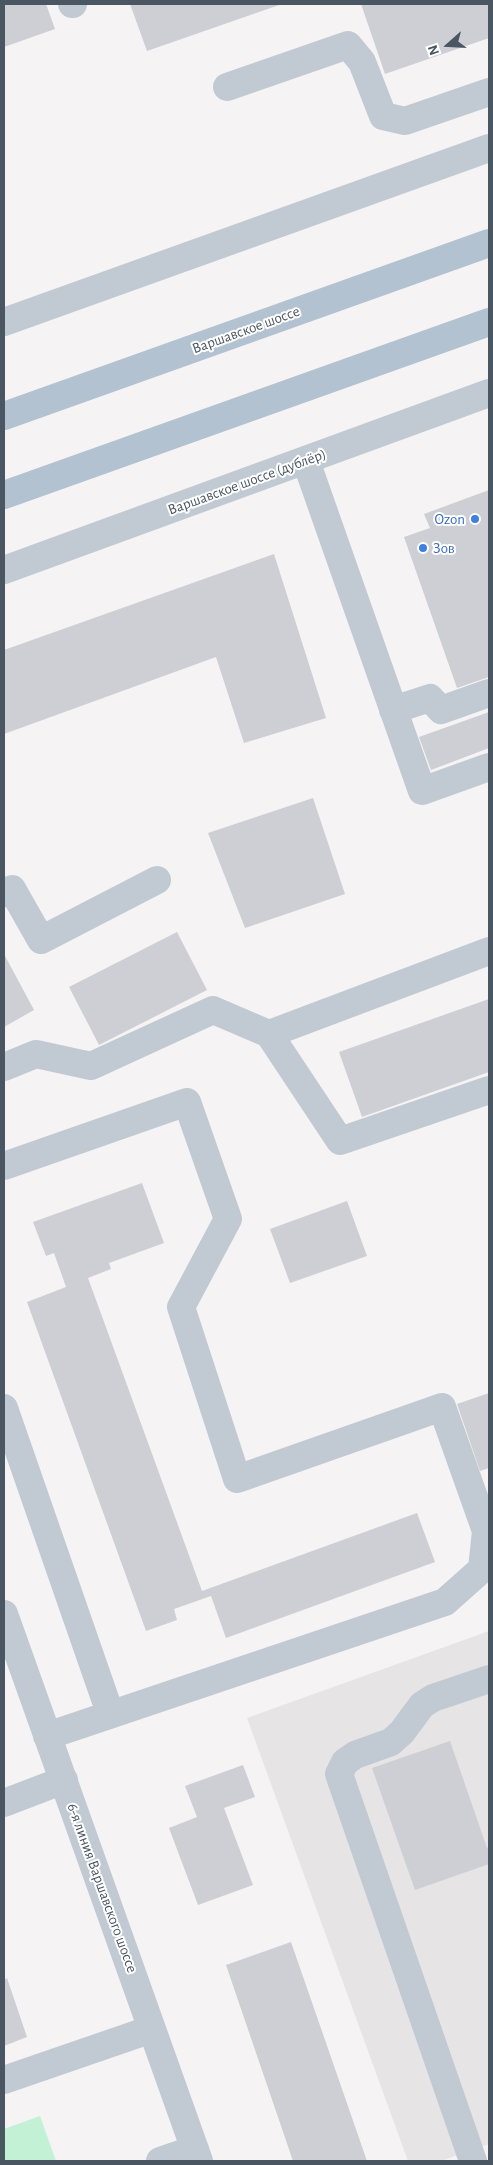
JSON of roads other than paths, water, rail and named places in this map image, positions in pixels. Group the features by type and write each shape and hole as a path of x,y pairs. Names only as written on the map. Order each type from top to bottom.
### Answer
{"main road":[{"name":"Варшавское шоссе","path":"4,416 489,243"},
{"path":"4,496 489,322"}],"street":[{"path":"227,87 348,45 362,62 383,116 405,121 489,92"},
{"path":"4,322 489,148"},
{"name":"Варшавское шоссе (дублёр)","path":"4,570 489,393"},
{"path":"306,461 393,710 418,756 422,791 489,767"},
{"path":"393,710 430,698 441,710 489,693"},
{"path":"4,892 12,889 40,940 158,880"},
{"path":"269,1034 489,950"},
{"path":"4,1067 36,1054 91,1066 213,1010 269,1034 340,1141 489,1090"},
{"path":"4,1166 188,1102 228,1218 181,1307 237,1479 442,1407 486,1531 482,1570 445,1602 110,1713 47,1736"},
{"path":"4,1408 110,1713"},
{"name":"6-я линия Варшавского шоссе","path":"4,1614 197,2155"},
{"path":"473,2161 340,1774 344,1762 355,1755 391,1742 422,1705 433,1698 489,1679"},
{"path":"4,1803 64,1780"},
{"path":"4,2080 152,2029"},
{"path":"160,2161 197,2155"}],"place":[{"name":"Ozon","path":"475,519"},
{"name":"Зов","path":"423,548"}]}
